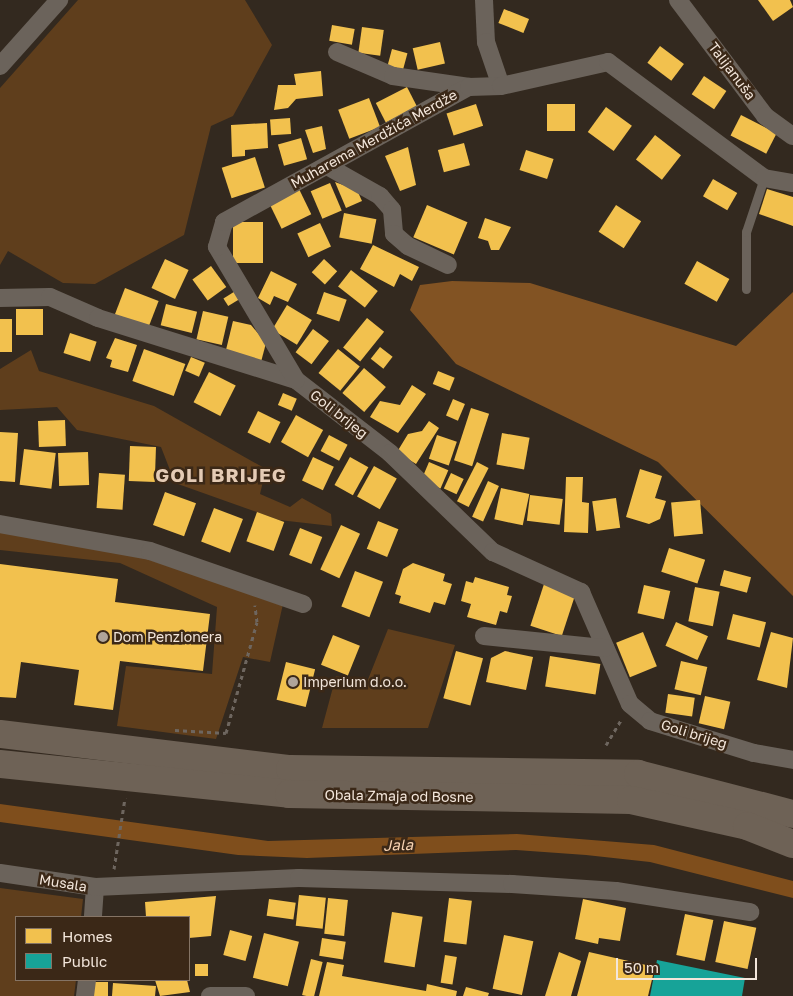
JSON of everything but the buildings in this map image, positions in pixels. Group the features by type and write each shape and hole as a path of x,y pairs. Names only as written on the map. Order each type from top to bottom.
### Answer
{"main road":[{"name":"Obala Zmaja od Bosne","path":"0,734 290,769 638,774 793,814"},
{"name":"Obala Zmaja od Bosne","path":"0,764 289,794 631,800 747,826 793,844"}],"street":[{"path":"0,66 59,0"},
{"path":"484,0 486,42 500,86"},
{"name":"Talijanuša","path":"678,0 765,116 793,136"},
{"path":"337,52 393,76 469,87"},
{"name":"Muharema Merdžića Merdže","path":"296,380 217,247 217,235 224,222 469,87 500,86 608,62 764,178 793,183"},
{"path":"328,166 380,196 392,210 394,234 408,246 448,265"},
{"name":"Goli brijeg","path":"0,298 50,297 98,318 296,380 390,453 493,552 581,592 630,704 650,721 754,753 793,760"},
{"path":"0,524 150,550 251,584 303,604"},
{"path":"484,636 605,648"},
{"name":"Musala","path":"0,873 96,887 93,916"},
{"path":"96,887 299,878 512,884 616,891 750,912"},
{"path":"86,996 87,981"},
{"path":"210,996 246,996"}],"lane":[{"path":"746,290 746,232 764,178"}],"path":[{"path":"226,733 257,622 251,584"},
{"path":"606,745 630,704"},
{"path":"113,875 126,795"}],"shaded area":[{"path":"78,0 245,0 272,45 233,116 211,126 184,235 95,284 63,283 8,251 0,265 0,88"},
{"path":"452,281 530,283 736,346 793,292 793,596 658,462 456,364 410,310 420,285"},
{"path":"31,350 39,371 154,406 266,469 260,494 290,507 302,498 331,514 332,526 279,520 175,483 161,447 77,430 57,407 0,410 0,369"},
{"path":"0,531 114,548 283,604 270,662 243,657 216,739 117,726 126,666 212,674 217,607 120,563 0,550"},
{"path":"388,629 455,645 428,728 322,728 336,676 367,682"},
{"path":"0,888 83,899 81,916 15,916 15,981 76,981 74,996 0,996"}],"water":[{"name":"Jala","path":"0,804 268,841 517,834 654,845 793,881 793,898 650,862 586,855 516,850 307,858 238,855 0,822"}],"place":[{"name":"Dom Penzionera","path":"103,637"},
{"name":"Imperium d.o.o.","path":"293,682"}],"district":[{"name":"GOLI BRIJEG","path":"221,475"}]}
